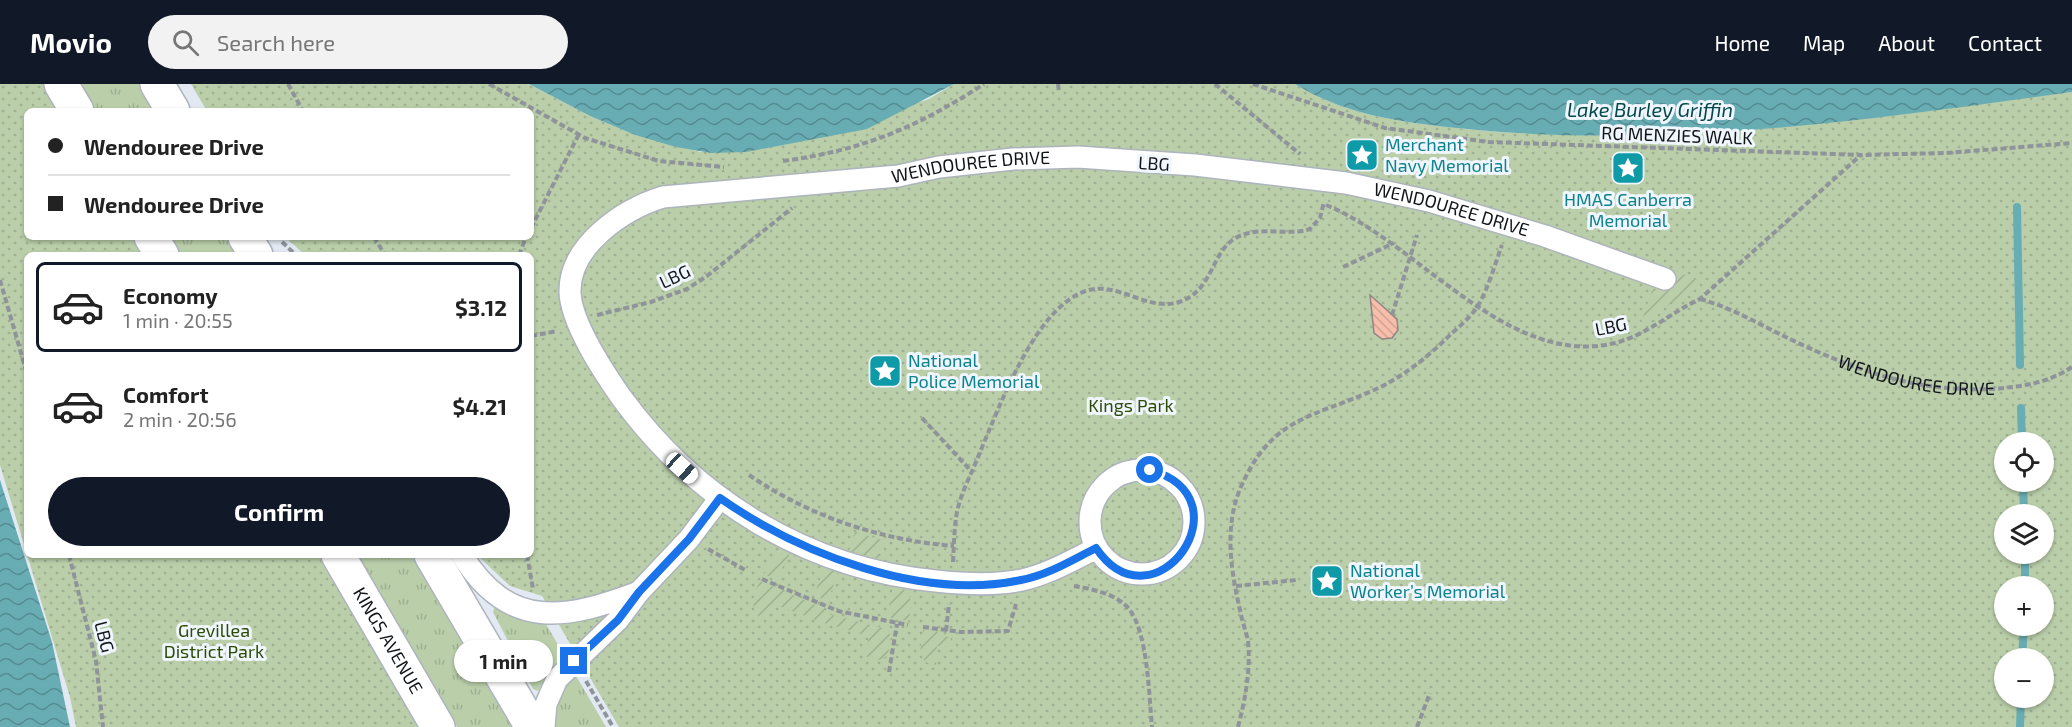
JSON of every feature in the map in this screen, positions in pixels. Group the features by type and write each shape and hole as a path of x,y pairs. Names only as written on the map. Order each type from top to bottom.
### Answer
{"main road":[{"path":"61,84 75,108"},
{"path":"157,84 171,108"},
{"name":"KINGS AVENUE","path":"340,558 438,727"},
{"path":"433,558 532,727"}],"street":[{"name":"WENDOUREE DRIVE","path":"1096,548 1044,574 1022,580 969,584 922,580 857,567 818,553 778,534 720,498 675,461 625,402 584,335 570,296 571,281 576,265 590,244 620,218 652,200 674,196 898,176 939,167 1003,160 1078,157 1207,166 1346,183 1429,201 1510,225 1665,279"},
{"path":"1142,470 1158,473 1179,486 1189,500 1193,516 1192,533 1182,555 1169,566 1145,574 1129,573 1107,561 1096,548 1090,524 1092,507 1104,485 1118,476 1142,470"},
{"path":"544,727 546,704 557,679 618,620 639,592 689,539 720,498"},
{"path":"464,558 478,579 501,598 539,612 581,611 639,592"}],"path":[{"path":"288,84 301,108"},
{"path":"489,84 532,108"},
{"path":"781,162 858,146 898,133 936,115 984,84"},
{"path":"1058,84 1059,92"},
{"path":"1215,84 1305,158"},
{"name":"RG MENZIES WALK","path":"1253,84 1385,128 1489,142 1861,155 1946,153 2072,143"},
{"path":"534,109 579,134 659,161 733,166"},
{"path":"534,222 579,134"},
{"name":"LBG","path":"1316,202 1365,224 1497,319 1550,342 1597,345 1614,343 1648,332 1674,311 1700,299 1861,155"},
{"name":"LBG","path":"589,319 658,300 692,286 799,204"},
{"path":"952,570 957,510 1021,359 1049,321 1073,297 1094,289 1162,304 1179,302 1203,285 1228,245 1235,238 1256,231 1310,229 1320,218 1324,204"},
{"path":"1238,727 1246,697 1248,642 1232,563 1233,515 1243,484 1263,449 1298,420 1374,390 1404,374 1432,353 1478,306 1510,225"},
{"path":"1392,315 1417,235"},
{"path":"280,240 292,252"},
{"path":"1343,267 1394,243"},
{"path":"0,280 24,364"},
{"name":"WENDOUREE DRIVE","path":"1700,299 1722,305 1797,343 1877,375 1915,386 1961,390 2034,386 2059,376 2072,367"},
{"path":"534,335 568,328"},
{"path":"922,418 972,472"},
{"path":"749,475 796,502 845,524 901,539 954,546"},
{"path":"689,539 747,571"},
{"name":"LBG","path":"70,558 96,661 103,727"},
{"path":"527,558 535,597"},
{"path":"762,579 831,608 908,625"},
{"path":"1236,586 1297,580"},
{"path":"1072,585 1102,592 1129,609 1145,651 1152,727"},
{"path":"946,631 950,594"},
{"path":"923,627 946,631 1008,631 1017,601 1024,599"},
{"path":"889,672 897,624"},
{"path":"584,678 613,727"},
{"path":"1416,727 1430,693"}],"green space":[{"path":"0,84 45,84 59,108 24,108 24,240 137,240 143,252 24,252 24,544 0,465"},
{"path":"80,84 143,84 157,108 94,108"},
{"name":"Kings Park","path":"191,84 529,84 590,116 635,135 701,152 927,100 954,84 1295,84 1338,105 1383,118 1477,130 1553,135 1628,135 1776,127 2072,92 2072,727 619,727 542,596 510,586 480,558 534,558 534,252 302,252 288,240 534,240 534,108 205,108"},
{"path":"171,240 235,240 242,252 178,252"},
{"path":"1672,270 1703,282 1641,323 1653,288 1664,290"},
{"path":"855,532 882,540 878,559 849,551"},
{"path":"785,551 790,553 776,580 764,574 775,555"},
{"name":"Grevillea District Park","path":"28,558 323,558 422,727 76,727 70,697"},
{"path":"358,558 422,558 520,727 457,727"},
{"path":"824,567 838,572 828,601 814,596"},
{"path":"760,581 825,609 825,613 886,629 891,636 888,655 880,660 865,656 869,636 824,623 771,603 764,621 756,612 753,602"},
{"path":"893,586 905,590 910,598 909,621 887,617"},
{"path":"495,606 543,619 564,655 548,674 538,691 533,689 493,612"},
{"path":"923,630 940,632 940,636 951,637 950,646 937,646 936,665 925,662 920,652"},
{"path":"572,669 606,727 556,727 551,712"}],"water":[{"path":"529,84 954,84 867,129 746,152 711,153 676,147 635,135 590,116"},
{"name":"Lake Burley Griffin","path":"1295,84 2072,84 2072,92 1850,121 1776,128 1701,133 1552,135 1477,130 1383,118 1338,105"},
{"path":"0,480 52,642 70,727 0,727"}],"building":[{"path":"1370,295 1397,319 1398,330 1392,338 1382,339 1374,333"}],"waterway":[{"path":"2017,207 2020,365"},
{"path":"2021,408 2022,432"},
{"path":"2023,492 2024,504"},
{"path":"2025,564 2025,576"},
{"path":"2023,636 2023,648"},
{"path":"2020,727 2021,708"}],"place":[{"name":"Merchant Navy Memorial","path":"1362,155"},
{"name":"HMAS Canberra Memorial","path":"1628,168"},
{"name":"National Police Memorial","path":"885,371"},
{"name":"National Worker’s Memorial","path":"1327,581"}],"route":[{"path":"574,661 618,620 639,592 689,539 720,498 749,518 797,544 857,567 897,576 969,584 1014,582 1044,574 1096,548 1113,566 1129,573 1145,574 1162,570 1182,555 1190,541 1193,524 1189,500 1179,486 1166,476 1150,470"}]}
